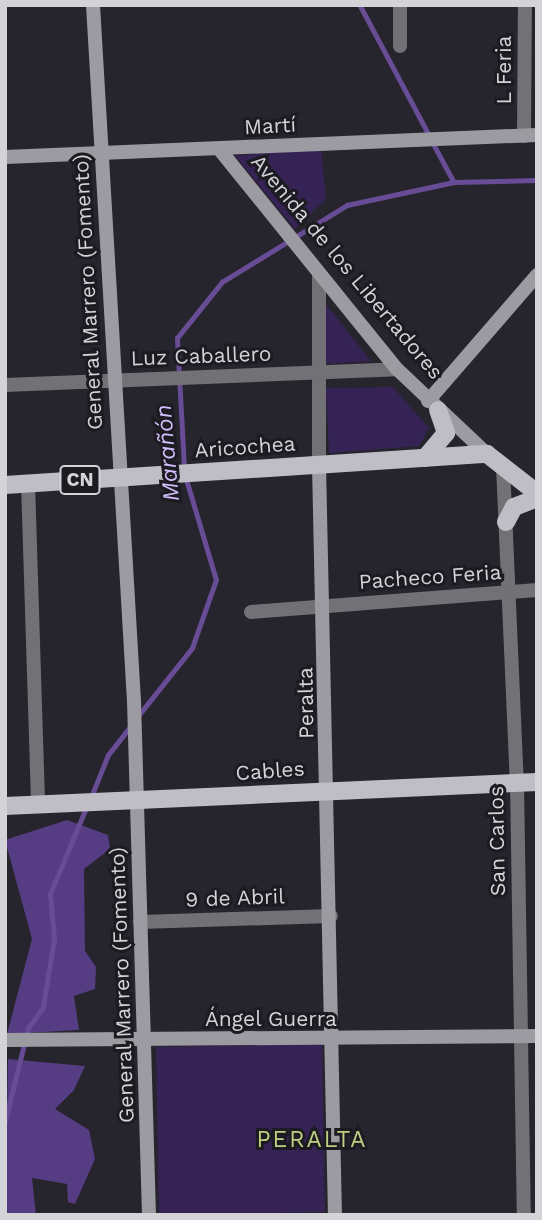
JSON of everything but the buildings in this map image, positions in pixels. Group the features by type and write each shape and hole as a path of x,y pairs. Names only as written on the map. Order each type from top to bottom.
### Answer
{"main road":[{"path":"425,458 446,433 433,405"},
{"name":"Aricochea","path":"5,485 487,454"},
{"name":"Avenida de los Libertadores","path":"487,454 537,496"},
{"path":"506,522 514,507 537,496"},
{"name":"Cables","path":"5,806 537,782"}],"street":[{"name":"General Marrero (Fomento)","path":"93,5 112,380 134,703 146,1040 149,1215"},
{"path":"400,5 400,46"},
{"name":"L Feria","path":"525,5 530,136"},
{"name":"Martí","path":"5,157 530,136"},
{"name":"Avenida de los Libertadores","path":"220,150 318,275 397,369 487,454"},
{"name":"Peralta","path":"318,275 319,465 326,606 335,1040 335,1215"},
{"path":"433,405 537,275"},
{"name":"Luz Caballero","path":"5,385 397,369"},
{"name":"San Carlos","path":"503,466 517,782 524,1215"},
{"path":"28,483 38,806"},
{"name":"Pacheco Feria","path":"251,612 537,590"},
{"name":"9 de Abril","path":"140,922 331,916"},
{"name":"Ángel Guerra","path":"10,1040 335,1040 537,1036"}],"shaded area":[{"path":"321,147 326,199 295,229 235,156"},
{"path":"325,303 371,361 324,364"},
{"path":"393,387 429,428 419,446 329,453 326,388"},
{"path":"67,820 108,835 110,849 84,869 85,951 96,967 95,989 74,996 79,1030 7,1034 32,939 5,840"},
{"path":"322,1044 325,1212 159,1215 156,1047"},
{"path":"8,1059 85,1066 74,1090 55,1109 89,1130 95,1159 75,1204 68,1202 67,1184 32,1178 36,1215 5,1215"}],"waterway":[{"name":"Marañón","path":"360,5 429,135"},
{"name":"Marañón","path":"433,143 454,182"},
{"name":"Marañón","path":"184,468 177,338 222,282 347,205 454,182 537,180"},
{"name":"Marañón","path":"138,716 192,648 216,580 185,476"},
{"name":"Marañón","path":"91,797 108,755 131,726"},
{"name":"Marañón","path":"5,1121 28,1028 43,1007 54,939 50,894 86,808"}],"district":[{"name":"PERALTA","path":"312,1140"}]}
